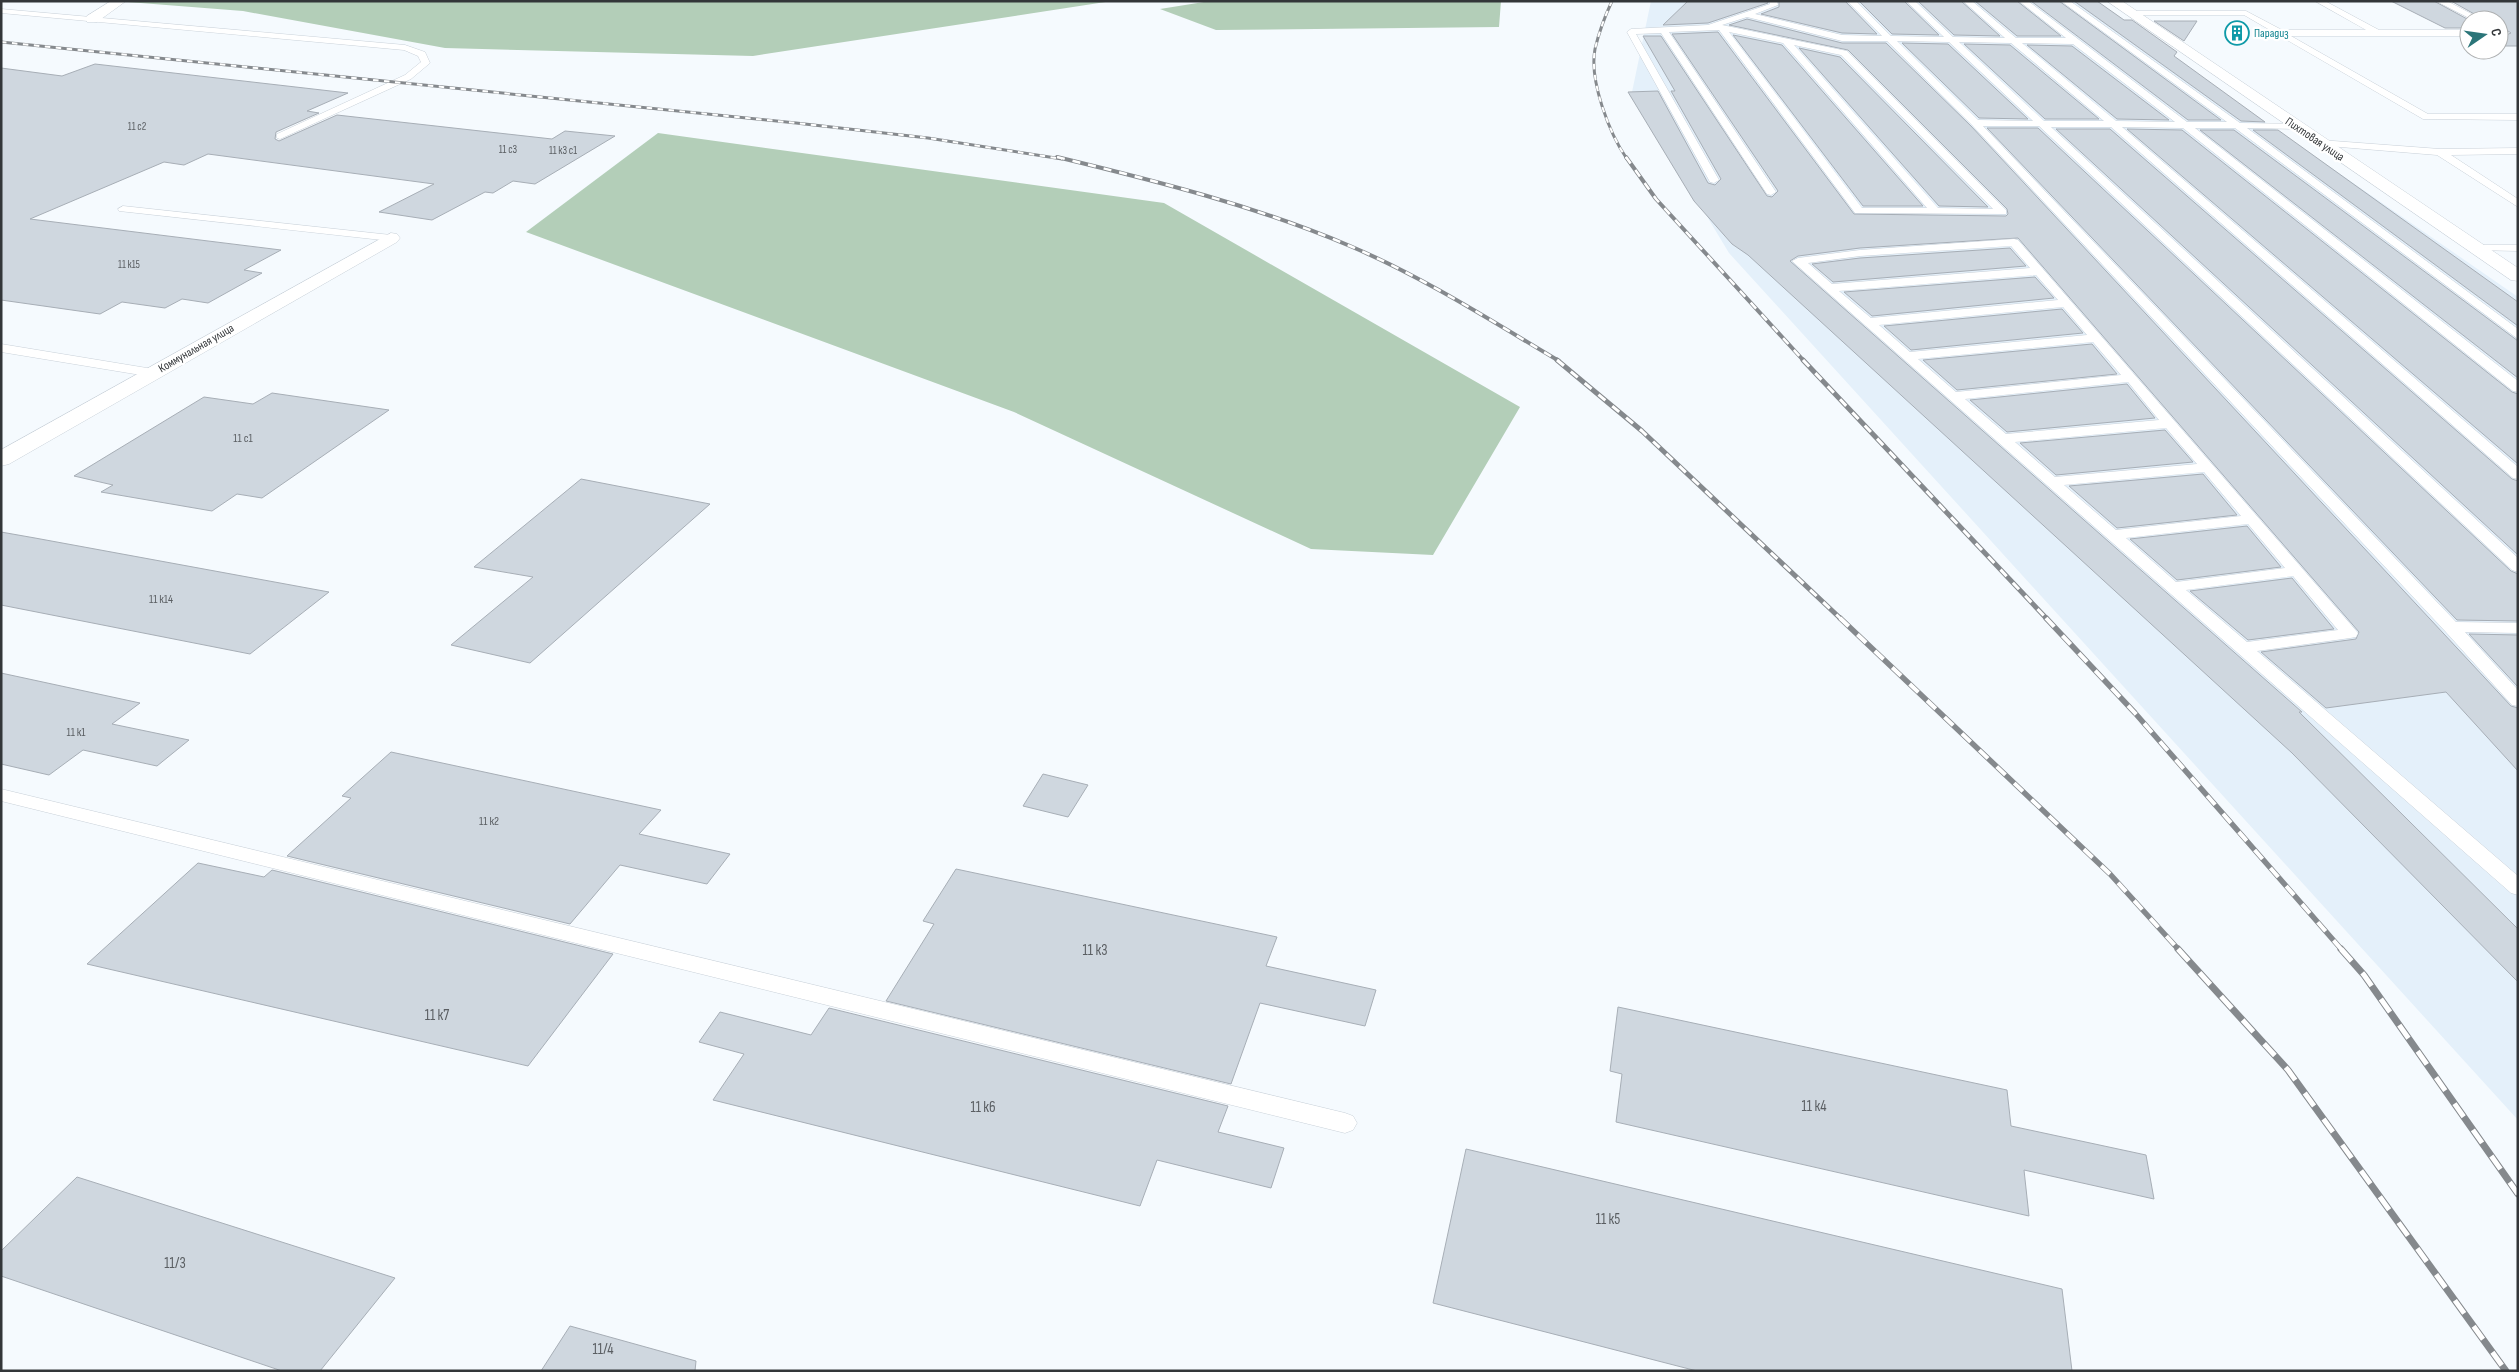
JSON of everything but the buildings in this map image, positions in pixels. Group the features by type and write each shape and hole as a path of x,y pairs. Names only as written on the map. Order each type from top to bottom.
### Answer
{"street":[{"path":"92,19 120,1"},
{"name":"Пихтовая улица","path":"2114,1 2518,276"},
{"name":"Коммунальная улица","path":"1,459 391,238"}],"lane":[{"path":"1717,27 1745,14 1774,5 1773,1"},
{"path":"1851,1 1975,123 2451,627 2518,701"},
{"path":"1910,1 2518,567"},
{"path":"1967,1 2114,125 2518,475"},
{"path":"2023,1 2518,388"},
{"path":"2065,1 2238,126 2518,335"},
{"path":"2319,1 2377,33"},
{"path":"2440,1 2459,10"},
{"path":"1,11 405,48 422,54 426,63 408,77 280,136"},
{"path":"2130,13 2246,13 2426,118 2518,117"},
{"path":"1745,14 1842,38 2074,41"},
{"path":"1714,180 1631,32 1717,27 1844,53 2002,212 1859,211 1717,27"},
{"path":"1663,30 1771,192"},
{"path":"2281,33 2459,33"},
{"path":"1786,41 1935,211"},
{"path":"1975,123 2296,126"},
{"path":"2320,143 2440,152 2518,151"},
{"path":"2440,152 2518,204"},
{"path":"123,209 391,238"},
{"path":"2242,648 2350,633 2014,242 1860,253 1798,261 1906,356 2518,888"},
{"path":"2478,248 2518,248"},
{"path":"1828,288 2039,270"},
{"path":"1868,322 2067,303"},
{"path":"1906,356 2097,338"},
{"path":"1,348 153,372"},
{"path":"1952,396 2132,378"},
{"path":"2002,439 2170,423"},
{"path":"2051,482 2208,467"},
{"path":"2113,535 2252,519"},
{"path":"2172,587 2297,572"},
{"path":"2451,627 2518,628"},
{"path":"1,796 1345,1123"}],"shaded area":[{"path":"1651,1 2097,1 2206,81 2518,297 2518,1120 1729,253 1632,92"}],"green space":[{"path":"115,1 1112,1 753,56 445,48 243,11"},
{"path":"1210,1 1501,1 1499,27 1216,30 1160,9"},
{"path":"658,133 1164,203 1520,407 1433,555 1311,549 1014,412 526,232"}],"railway":[{"path":"1612,1 1602,24 1595,49 1595,76 1607,121 1627,159"},
{"path":"1,42 796,123 928,138 1062,159"},
{"path":"1057,157 1168,185 1242,207 1350,246 1430,285 1559,361"},
{"path":"1626,157 1656,199 1804,361"},
{"path":"1557,360 1642,431 1841,619"},
{"path":"1803,360 2047,619"},
{"path":"1840,618 2110,874 2179,950"},
{"path":"2046,618 2135,713 2342,950"},
{"path":"2178,949 2288,1070 2506,1371"},
{"path":"2341,949 2364,975 2518,1194"}],"place":[{"name":"Парадиз","path":"2237,33"}]}
